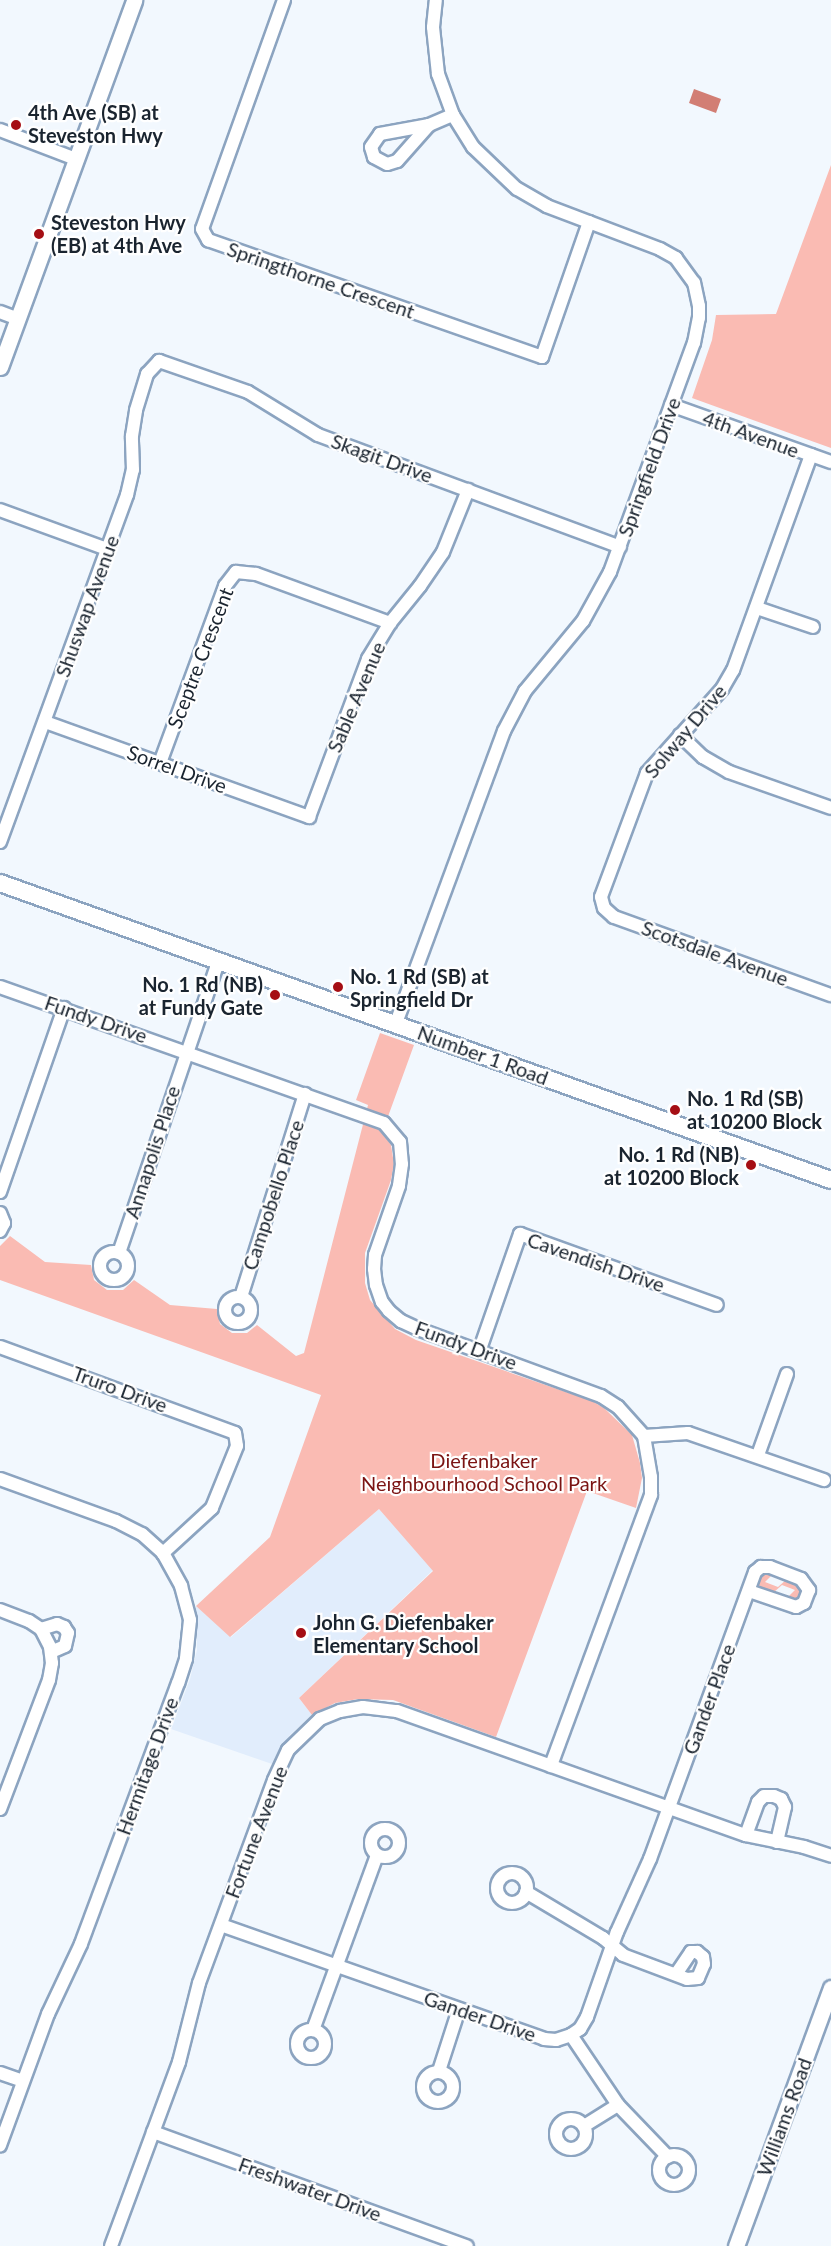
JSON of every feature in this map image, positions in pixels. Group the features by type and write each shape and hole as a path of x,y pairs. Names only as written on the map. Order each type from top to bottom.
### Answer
{"main road":[{"name":"Number 1 Road","path":"0,883 831,1180"}],"street":[{"path":"0,367 134,0"},
{"name":"Springthorne Crescent","path":"284,0 202,229 208,240 542,357 589,222"},
{"name":"Springfield Drive","path":"396,1023 504,731 525,691 591,608 610,572 698,330 699,306 691,276 670,253 547,206 517,189 473,147 453,115 441,84 434,50 436,0"},
{"path":"429,125 453,115"},
{"path":"0,130 76,159"},
{"path":"0,312 18,319"},
{"name":"Skagit Drive","path":"152,367 159,361 241,389 265,401 318,435 620,547"},
{"name":"Shuswap Avenue","path":"0,842 131,482 134,420 139,398 152,367"},
{"name":"4th Avenue","path":"671,405 831,462"},
{"name":"Solway Drive","path":"603,906 604,888 642,782 657,759 728,681 757,608 811,455"},
{"name":"Sable Avenue","path":"309,817 361,675 390,623 428,576 443,552 468,490"},
{"path":"0,510 107,549"},
{"name":"Sceptre Crescent","path":"160,763 225,586 236,572 256,574 390,623"},
{"path":"757,608 813,627"},
{"name":"Sorrel Drive","path":"45,722 309,817"},
{"path":"680,735 703,757 719,767 831,808"},
{"name":"Scotsdale Avenue","path":"603,906 614,917 831,995"},
{"name":"Annapolis Place","path":"118,1253 219,960"},
{"name":"Fundy Drive","path":"0,987 186,1051 380,1121 391,1128 400,1142 402,1164 399,1186 375,1262 376,1285 382,1302 401,1321 601,1396 618,1407 644,1436"},
{"path":"0,1192 64,1008"},
{"name":"Campobello Place","path":"241,1297 305,1094"},
{"path":"0,1213 4,1224 0,1232"},
{"name":"Cavendish Drive","path":"480,1349 520,1234 717,1305"},
{"name":"Truro Drive","path":"0,1347 231,1429 239,1434 237,1446 213,1508 163,1553"},
{"path":"758,1455 787,1374"},
{"path":"551,1766 651,1495 651,1477 644,1436 688,1433 824,1479"},
{"name":"Hermitage Drive","path":"0,1479 116,1521 142,1534 163,1553 181,1586 190,1620 186,1659 81,1944 48,2014 0,2145"},
{"name":"Gander Place","path":"669,1808 755,1572 766,1566 801,1579 809,1590 804,1603 796,1606 749,1591"},
{"path":"0,1610 29,1621 41,1629 51,1652 49,1680 0,1809"},
{"path":"41,1629 57,1624 64,1627 68,1633 65,1646 51,1652"},
{"name":"Fortune Avenue","path":"111,2246 179,2062 199,1983 288,1750 320,1719 340,1711 363,1707 397,1711 746,1835 804,1847 831,1856"},
{"path":"746,1835 758,1802 767,1795 774,1796 781,1799 785,1807 777,1842"},
{"path":"668,2157 618,2105 571,2035 580,2029 587,2017 612,1946 646,1869 669,1808"},
{"path":"314,2030 377,1855"},
{"path":"526,1892 545,1901 623,1955 676,1974"},
{"name":"Gander Drive","path":"221,1925 551,2040 571,2035"},
{"name":"Williams Road","path":"736,2246 831,1988"},
{"path":"439,2071 459,2009"},
{"path":"0,2073 23,2081"},
{"path":"584,2126 618,2105"},
{"name":"Freshwater Drive","path":"153,2132 467,2246"}],"shaded area":[{"path":"694,89 721,99 716,113 689,103"},
{"name":"John G. Diefenbaker Elementary School","path":"379,1509 433,1570 299,1698 312,1715 290,1735 272,1764 171,1729 190,1679 197,1650 196,1606 231,1637"}],"green space":[{"path":"831,165 831,448 692,398 712,340 716,315 776,314"},
{"name":"Diefenbaker Neighbourhood School Park","path":"380,1033 414,1045 382,1133 391,1145 394,1164 391,1180 365,1253 365,1283 370,1300 395,1329 416,1340 592,1401 604,1408 632,1435 640,1463 642,1478 636,1508 587,1491 496,1737 393,1700 358,1699 335,1703 312,1715 299,1698 433,1571 379,1509 230,1637 196,1606 270,1537 321,1395 0,1280 0,1246 10,1236 45,1262 91,1265 94,1280 107,1290 123,1290 134,1280 170,1305 217,1309 220,1324 232,1333 247,1333 257,1325 296,1356 304,1353 368,1105 356,1100"},
{"path":"768,1572 773,1574 765,1582 778,1587 787,1579 797,1583 802,1589 800,1597 793,1600 787,1598 795,1590 782,1585 773,1593 760,1587 757,1582 760,1576"}],"place":[{"name":"4th Ave (SB) at Steveston Hwy","path":"16,125"},
{"name":"Steveston Hwy (EB) at 4th Ave","path":"39,234"},
{"name":"No. 1 Rd (SB) at Springfield Dr","path":"338,987"},
{"name":"No. 1 Rd (NB) at Fundy Gate","path":"275,995"},
{"name":"No. 1 Rd (SB) at 10200 Block","path":"675,1110"},
{"name":"No. 1 Rd (NB) at 10200 Block","path":"751,1165"},
{"name":"John G. Diefenbaker Elementary School","path":"301,1633"}]}
